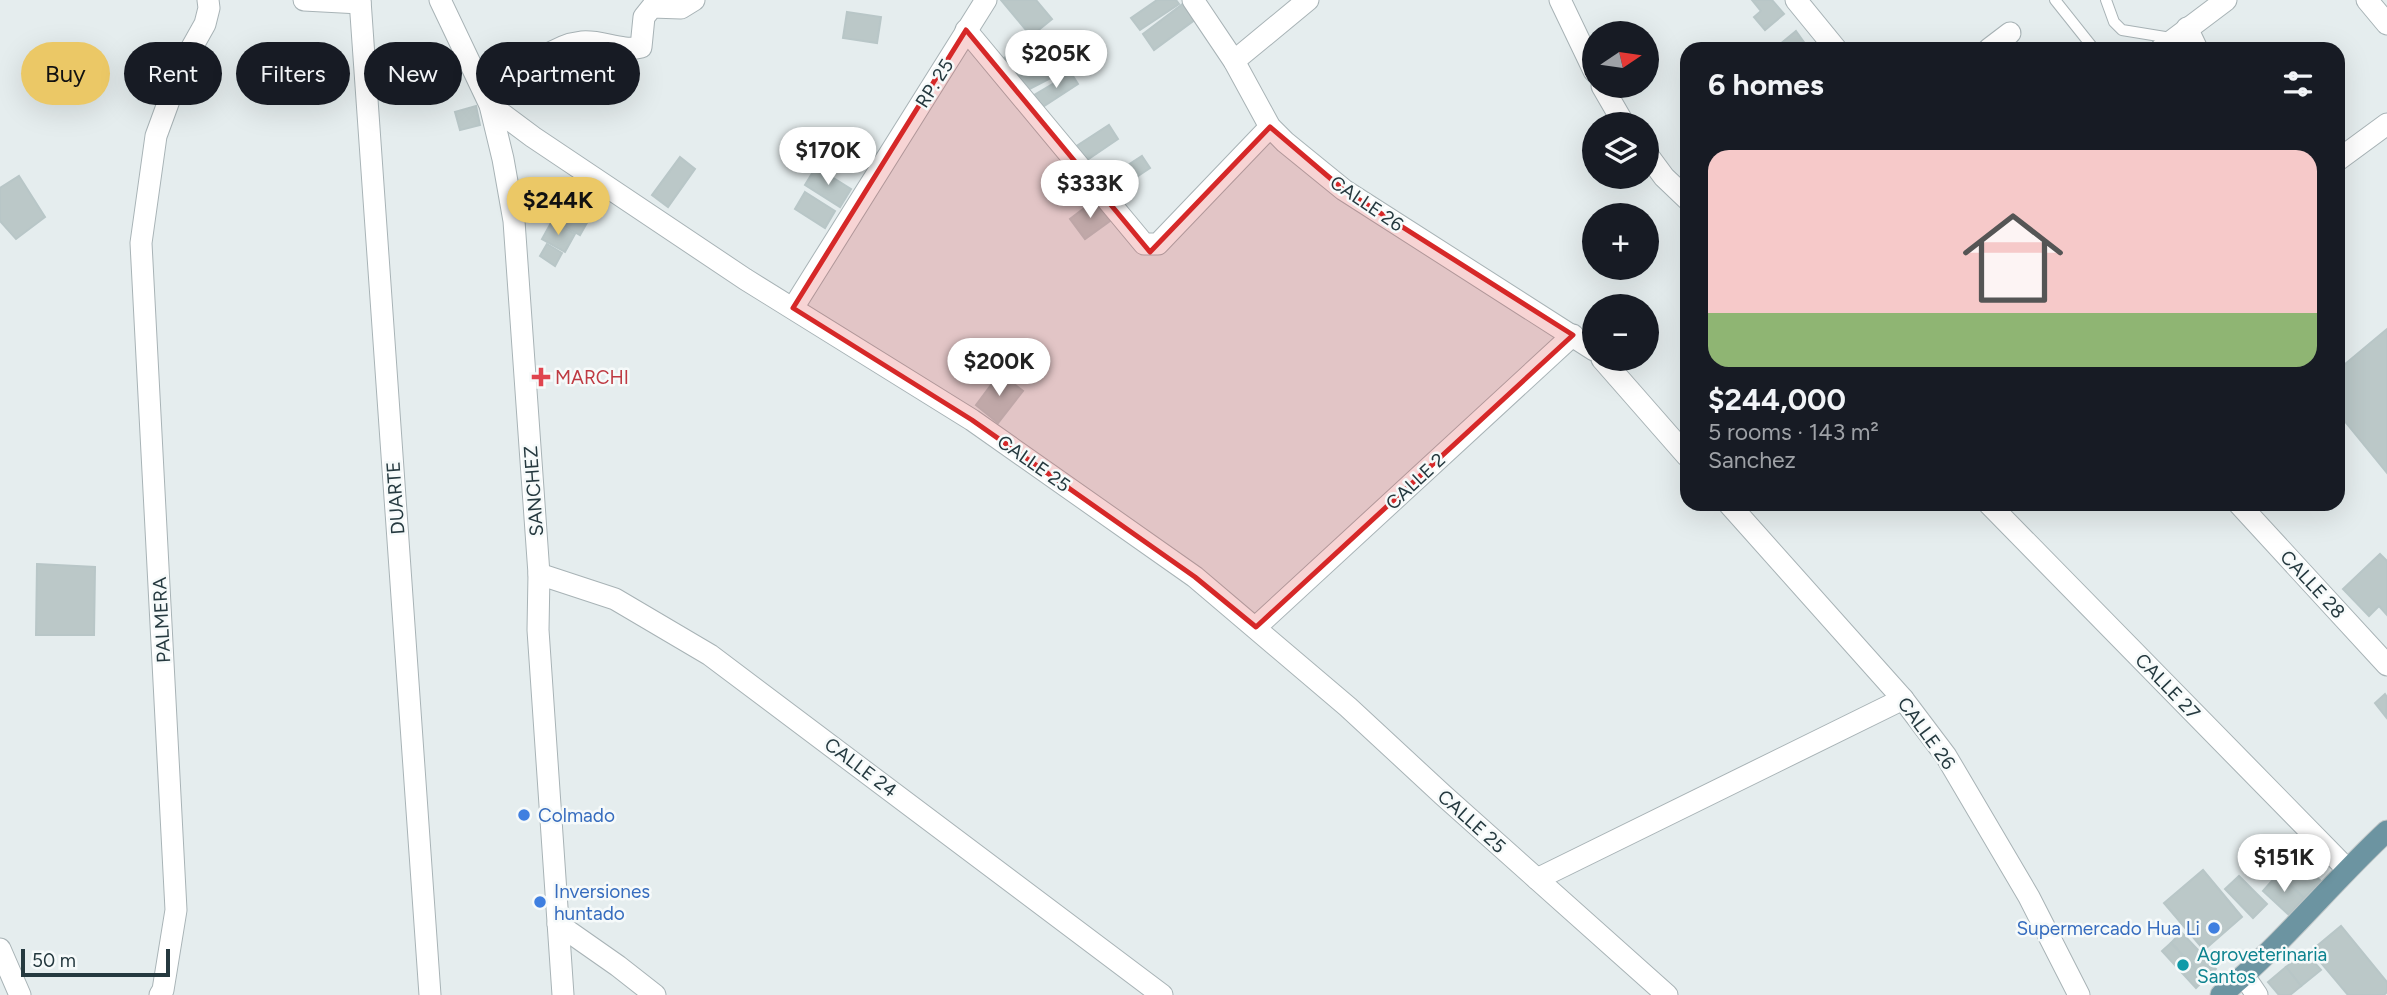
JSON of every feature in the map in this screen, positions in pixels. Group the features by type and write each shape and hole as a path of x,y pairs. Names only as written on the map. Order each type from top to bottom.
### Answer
{"main road":[{"path":"2221,995 2244,976 2387,831"}],"street":[{"name":"PALMERA","path":"160,995 176,910 141,243 156,136 182,65 205,24 208,0"},
{"path":"304,0 360,2"},
{"name":"SANCHEZ","path":"440,0 476,76"},
{"path":"640,47 644,17 652,7 681,8 694,0"},
{"name":"RP. 25","path":"793,308 986,0"},
{"path":"1234,61 1308,0"},
{"path":"1560,0 1582,46"},
{"path":"2175,39 2226,0"},
{"path":"2367,0 2387,24"},
{"name":"DUARTE","path":"360,2 430,995"},
{"name":"CALLE 26","path":"1204,4 1270,127 1344,190 1582,341"},
{"path":"1806,4 1831,42"},
{"path":"966,30 1143,244 1158,244 1270,127"},
{"path":"1998,42 2010,33"},
{"name":"SANCHEZ","path":"490,105 514,221 539,574 538,630 563,995"},
{"name":"CALLE 25","path":"490,105 744,279 972,420 1195,576 1348,707 1667,995"},
{"path":"2345,155 2387,124"},
{"path":"1659,170 1680,192"},
{"name":"CALLE 2","path":"1256,627 1573,335"},
{"path":"1613,371 1680,448"},
{"name":"CALLE 26","path":"1735,511 1903,699 1945,756 2015,873 2079,995"},
{"name":"CALLE 27","path":"1996,511 2347,869"},
{"name":"CALLE 28","path":"2245,511 2387,665"},
{"name":"CALLE 24","path":"539,574 615,599 710,655 1162,995"},
{"path":"1537,879 1903,699"},
{"path":"558,924 655,995"},
{"path":"0,949 5,976 20,995"},
{"path":"2244,976 2257,995"}],"lane":[{"path":"2055,0 2088,42"},
{"path":"2106,0 2114,22 2122,30 2175,39"}],"highlighted area":[{"path":"966,30 1150,252 1270,127 1344,190 1573,335 1256,627 1195,577 972,420 793,308"}],"building":[{"path":"1001,0 1036,0 1052,19 1031,36"},
{"path":"1157,0 1176,0 1179,4 1140,30 1131,18"},
{"path":"1752,0 1772,0 1784,14 1765,30 1754,17 1761,11"},
{"path":"1184,3 1196,19 1154,50 1143,34"},
{"path":"847,12 881,17 877,43 843,38"},
{"path":"1796,31 1804,42 1783,42"},
{"path":"1047,34 1057,51 1013,75 1004,58"},
{"path":"1058,55 1066,70 1024,92 1016,77"},
{"path":"1071,73 1078,84 1041,108 1034,95"},
{"path":"476,106 480,125 460,130 455,112"},
{"path":"1109,125 1118,139 1084,162 1075,147"},
{"path":"1142,156 1150,168 1108,196 1099,184"},
{"path":"680,157 695,169 668,207 652,195"},
{"path":"816,167 851,189 840,207 805,185"},
{"path":"19,176 45,217 16,239 0,221 0,188"},
{"path":"542,192 589,219 580,235 532,207"},
{"path":"805,192 835,211 825,228 795,209"},
{"path":"1095,200 1110,221 1085,239 1070,219"},
{"path":"552,221 575,234 565,252 542,239"},
{"path":"547,244 562,253 555,266 540,256"},
{"path":"2387,329 2387,473 2345,422 2345,364"},
{"path":"1000,373 1023,391 998,423 976,405"},
{"path":"2380,554 2387,561 2387,615 2379,606 2369,616 2343,589"},
{"path":"37,564 95,567 94,635 36,635"},
{"path":"2385,694 2387,697 2386,717 2375,703"},
{"path":"2291,854 2321,881 2304,898 2276,871"},
{"path":"2203,870 2242,917 2204,950 2164,903"},
{"path":"2278,874 2304,898 2289,915 2263,891"},
{"path":"2239,876 2267,904 2253,918 2225,889"},
{"path":"2341,926 2387,982 2387,992 2384,995 2348,995 2311,951"},
{"path":"2181,932 2216,969 2205,979 2171,943"},
{"name":"Agroveterinaria Santos","path":"2171,943 2205,979 2196,988 2162,951"},
{"path":"2305,952 2321,970 2301,986 2286,967"},
{"path":"2286,967 2301,986 2290,995 2279,995 2268,982"}],"place":[{"name":"MARCHI","path":"541,377"},
{"name":"Colmado","path":"524,815"},
{"name":"Inversiones huntado","path":"540,902"},
{"name":"Supermercado Hua Li","path":"2214,928"},
{"name":"Agroveterinaria Santos","path":"2183,965"}]}
